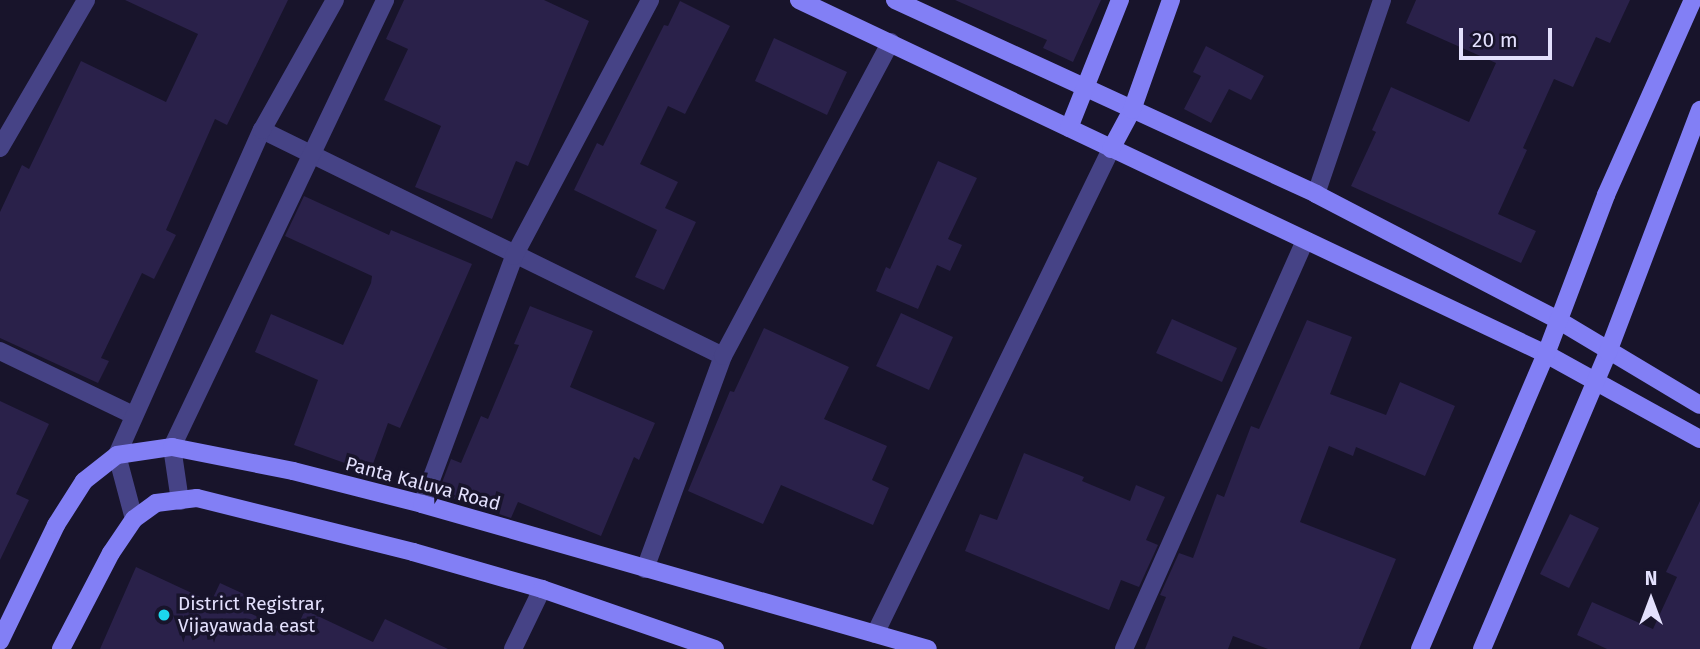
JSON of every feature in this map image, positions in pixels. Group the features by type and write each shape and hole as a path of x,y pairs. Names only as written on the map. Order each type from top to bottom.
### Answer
{"street":[{"path":"0,148 86,0"},
{"path":"134,519 117,455 262,130 335,0"},
{"path":"180,500 172,447 385,0"},
{"path":"422,504 514,256 650,0"},
{"path":"799,0 1546,354 1700,439"},
{"path":"895,0 1316,194 1558,320 1700,405"},
{"path":"1069,128 1087,89 1120,0"},
{"path":"876,634 1132,110 1171,0"},
{"path":"1316,194 1382,0"},
{"path":"1420,649 1546,354 1606,195 1693,0"},
{"path":"645,569 723,356 891,42"},
{"path":"1482,649 1608,352 1700,110"},
{"path":"262,130 514,256 723,356"},
{"path":"1124,649 1305,240"},
{"path":"0,351 133,415"},
{"name":"Panta Kaluva Road","path":"0,641 56,525 84,481 117,455 172,447 293,471 422,504 928,649"},
{"path":"61,649 110,553 134,519 156,503 197,498 413,552 542,589 715,649"},
{"path":"513,649 542,589"}],"building":[{"path":"125,0 288,0 227,125 215,119 166,230 176,235 154,279 142,273 101,358 109,361 98,383 0,338 0,212 22,165 29,169 81,61 166,102 198,34"},
{"path":"404,0 544,0 589,21 528,166 516,161 492,219 415,187 441,126 384,100 408,49 386,39"},
{"path":"955,0 1101,0 1073,62 1043,48 1047,40"},
{"path":"1416,0 1630,0 1610,43 1596,37 1573,87 1554,79 1523,148 1527,150 1498,214 1536,231 1521,263 1351,186 1376,132 1372,130 1391,87 1469,122 1496,63 1406,23"},
{"path":"680,1 730,26 685,114 668,106 640,164 678,182 665,208 696,222 664,290 635,277 657,230 574,190 597,143 603,146 664,25 668,26"},
{"path":"774,38 847,72 827,115 755,81"},
{"path":"1206,46 1264,76 1251,100 1229,89 1211,123 1184,109 1201,76 1193,72"},
{"path":"938,161 977,178 948,239 962,245 950,271 937,265 918,309 876,291 886,267 890,269"},
{"path":"304,196 389,235 391,230 472,264 400,428 388,423 370,472 294,445 318,380 255,352 271,314 343,345 371,283 372,276 285,236"},
{"path":"530,306 593,331 570,387 655,423 639,460 634,457 601,536 518,502 511,518 438,493 451,459 461,463 481,416 488,419 519,345 514,344"},
{"path":"901,313 953,337 929,390 876,366"},
{"path":"1172,319 1237,348 1222,382 1156,353"},
{"path":"1307,320 1352,337 1330,394 1386,415 1400,382 1455,406 1425,476 1356,447 1353,456 1329,446 1300,522 1396,559 1359,649 1268,649 1233,636 1228,649 1145,649 1166,597 1160,595 1179,553 1193,558 1217,494 1224,497 1251,426 1259,429"},
{"path":"764,328 849,367 824,419 887,446 872,480 889,488 873,525 781,485 763,524 688,491 730,391 734,392"},
{"path":"0,401 49,424 16,494 29,500 0,560"},
{"path":"1024,453 1084,477 1082,481 1130,501 1136,485 1165,497 1146,540 1158,545 1139,587 1121,580 1109,610 965,551 980,514 997,520"},
{"path":"1700,501 1700,649 1607,649 1577,635 1592,602 1653,629 1677,577 1666,572"},
{"path":"1570,514 1599,528 1569,588 1540,574"},
{"path":"136,567 211,602 220,583 246,595 239,608 294,634 305,610 373,642 385,619 448,649 100,649"}],"place":[{"name":"District Registrar, Vijayawada east","path":"164,615"}]}
